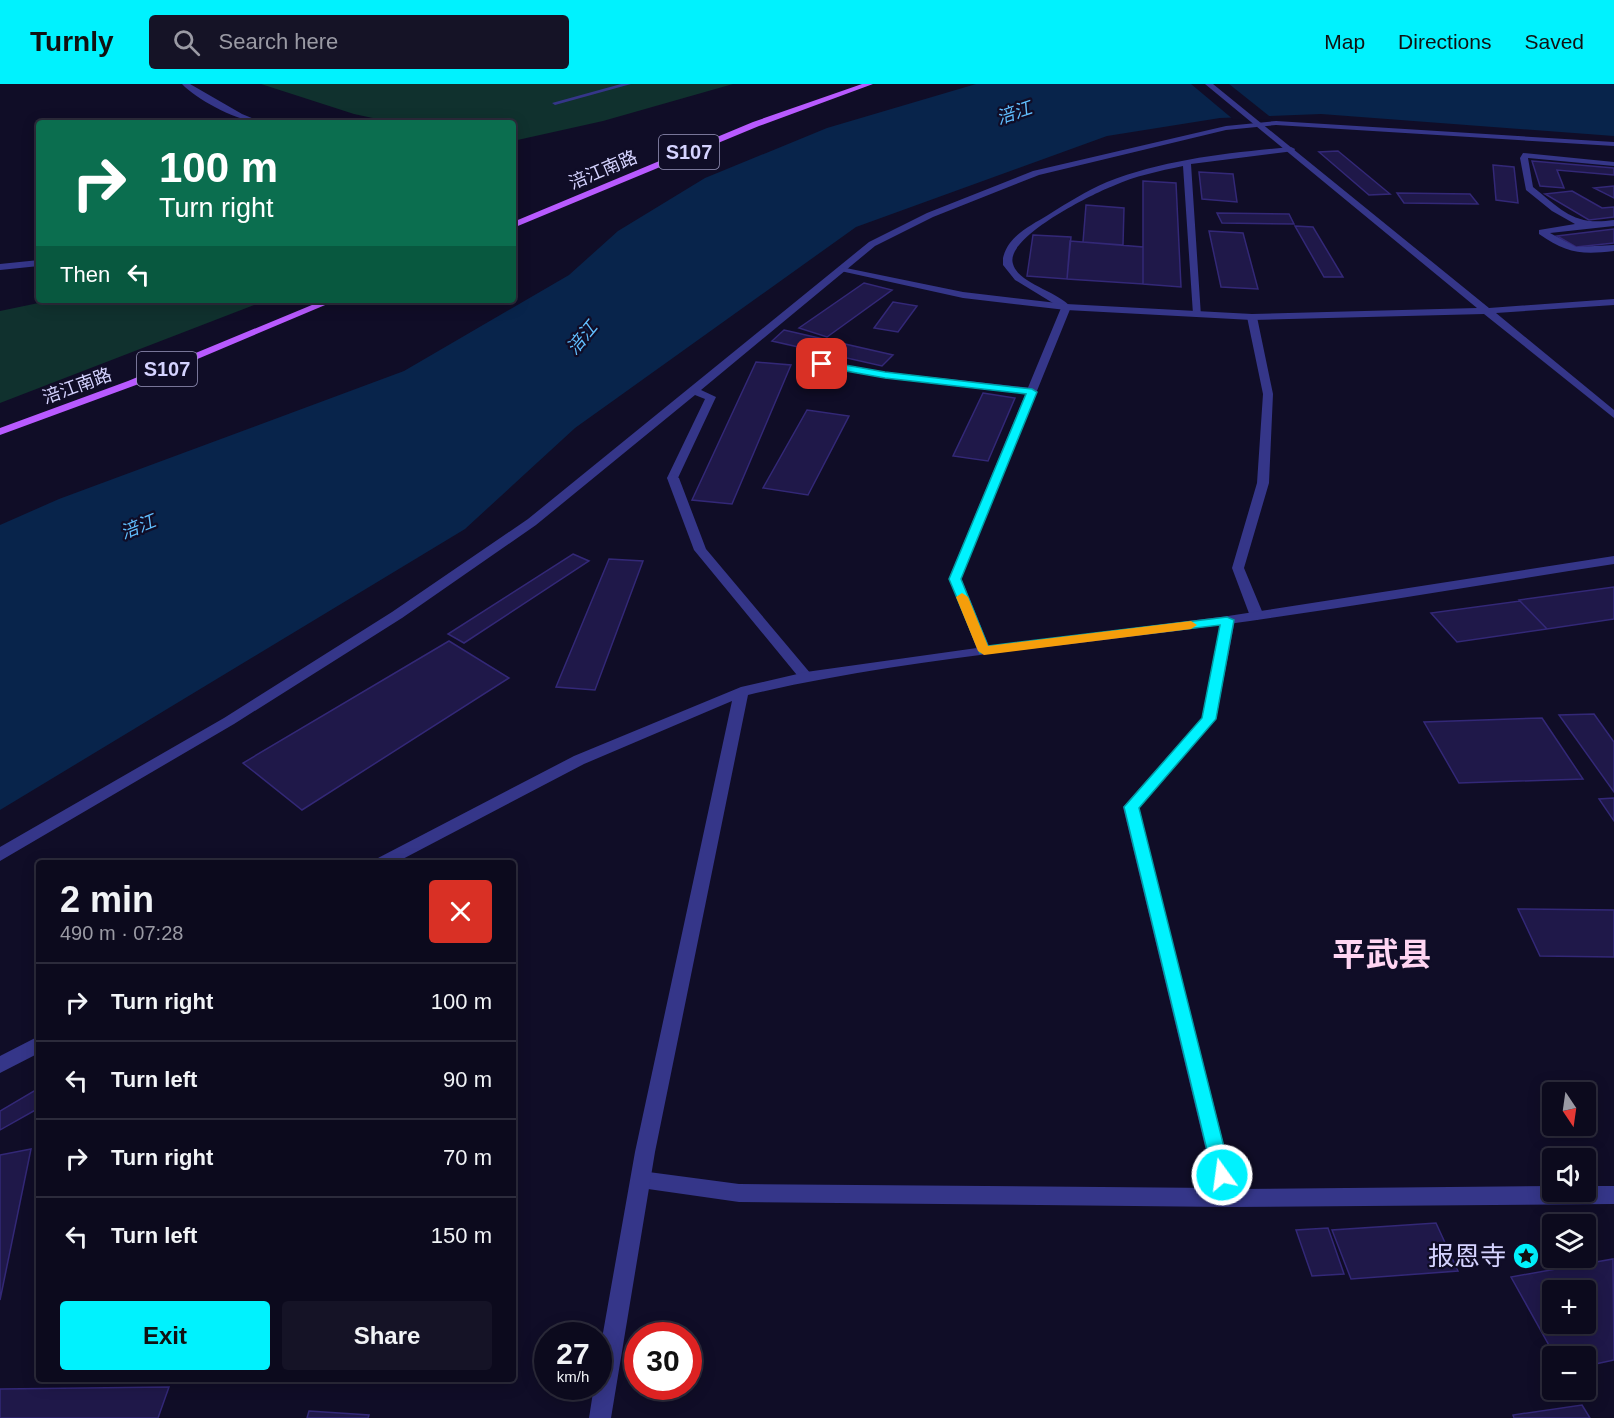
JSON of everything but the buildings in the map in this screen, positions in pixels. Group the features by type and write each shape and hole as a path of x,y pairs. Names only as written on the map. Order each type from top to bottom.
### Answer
{"main road":[{"name":"涪江南路","path":"516,224 756,124 870,84"},
{"name":"涪江南路","path":"0,432 132,383 325,303"}],"street":[{"path":"186,84 192,90 239,116 251,120"},
{"path":"1209,84 1282,141 1486,312 1614,415"},
{"path":"0,855 209,733 397,615 532,522 872,244 930,214 1035,173 1226,128 1276,123 1614,144"},
{"path":"1066,307 1059,299 1016,276 1008,265 1008,255 1018,237 1087,194 1145,172 1187,162 1291,149"},
{"path":"1588,225 1575,221 1529,188 1524,158 1526,155 1614,164"},
{"path":"1187,162 1198,315"},
{"path":"1614,223 1542,232 1567,249 1581,252 1614,248"},
{"path":"0,267 36,263"},
{"path":"841,270 963,295 1066,307 1198,315 1252,317 1486,312 1614,302"},
{"path":"984,651 955,579 1066,307"},
{"path":"1252,317 1268,394 1267,416 1263,483 1238,568 1257,616"},
{"path":"693,391 711,397 673,478 700,550 806,677"},
{"path":"388,860 579,760 741,692 806,677 984,651 1257,616 1614,560"},
{"path":"1227,620 1209,719 1131,807 1227,1198"},
{"path":"600,1418 640,1180 741,692"},
{"path":"0,1065 36,1046"},
{"path":"640,1180 739,1193 1227,1198 1614,1195"}],"lane":[{"path":"555,103 628,84"},
{"path":"822,364 885,375 1032,392"}],"green space":[{"path":"261,84 733,84 603,121 516,140 516,120 382,120 354,114"},
{"path":"39,303 259,303 0,403 0,311"}],"water":[{"name":"涪江","path":"976,84 1614,84 1614,136 1321,114 1220,118 1107,136 856,227 575,428 465,529 0,810 0,525 59,499 404,371 569,275 618,231 705,178 827,128"}],"pier":[{"path":"1191,84 1229,84 1273,119 1234,120"}],"slow traffic":[{"path":"962,597 984,651 1191,625"}],"place":[{"name":"报恩寺","path":"1526,1256"}],"district":[{"name":"平武县","path":"1382,954"}],"route":[{"path":"822,364 885,375 1032,392 955,579 984,651 1227,620 1209,719 1131,807 1222,1175"}]}
